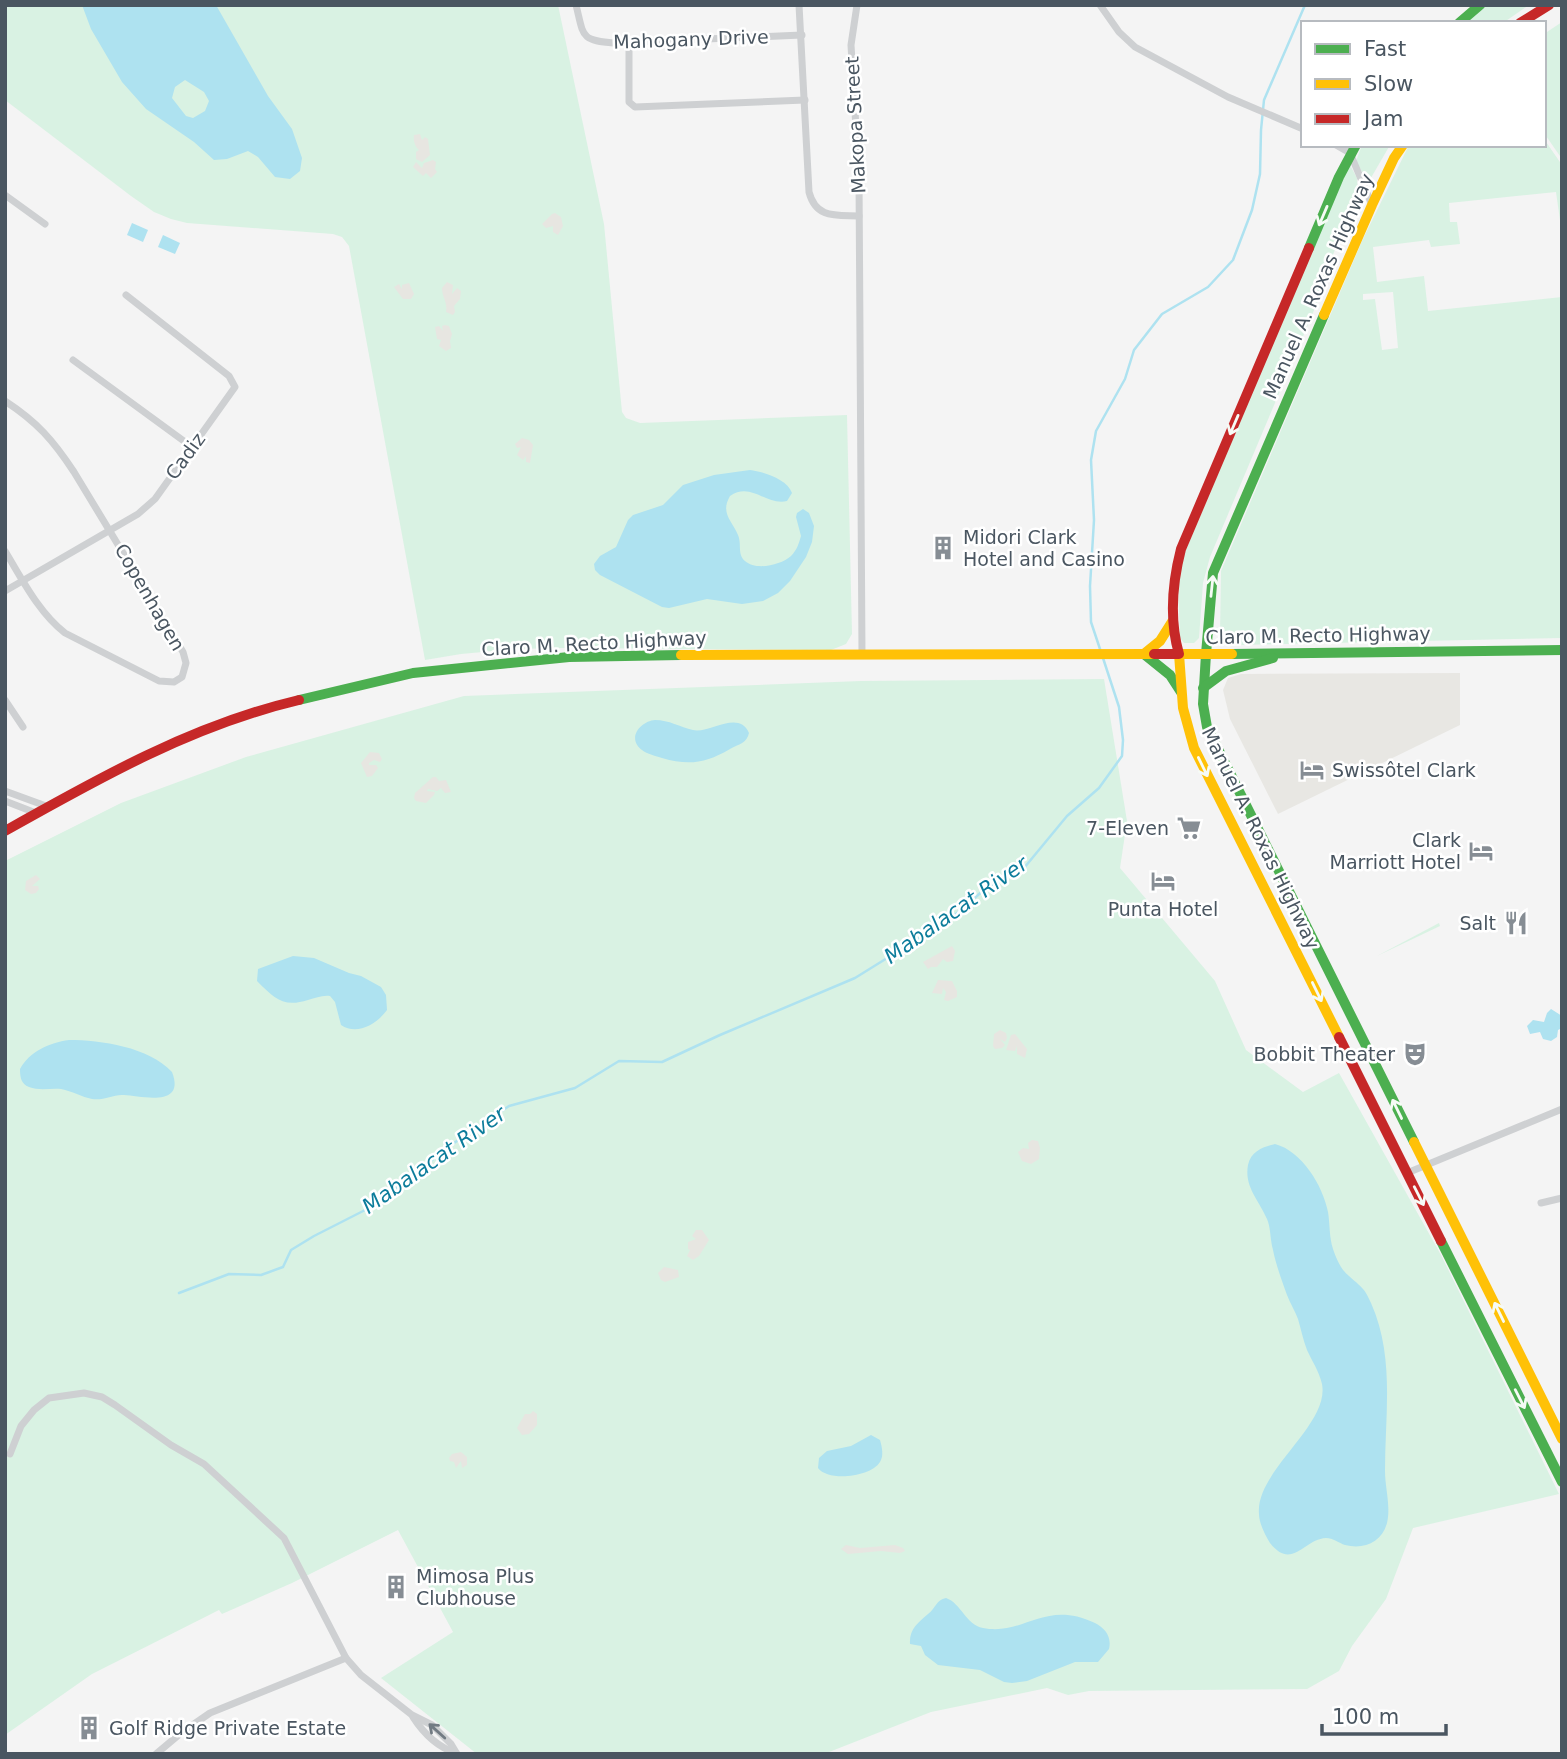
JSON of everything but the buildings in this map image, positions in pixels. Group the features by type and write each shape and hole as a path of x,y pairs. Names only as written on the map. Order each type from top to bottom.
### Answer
{"main road":[{"path":"1461,21 1480,5"},
{"path":"1523,21 1549,5"},
{"name":"Manuel A. Roxas Highway","path":"1402,147 1372,205 1213,573 1203,704 1207,727 1217,748 1562,1439"},
{"name":"Manuel A. Roxas Highway","path":"1353,149 1181,549 1175,570 1173,620 1174,640 1179,654 1182,708 1198,756 1562,1482"},
{"path":"1173,620 1160,640 1144,654 1170,676 1181,692"},
{"name":"Claro M. Recto Highway","path":"5,831 107,773 190,734 287,703 401,676 463,667 569,657 1562,650"},
{"path":"1203,688 1211,678 1228,669 1289,654"}],"street":[{"name":"Mahogany Drive","path":"576,5 582,30 592,41 629,43 802,35"},
{"path":"799,5 809,191 812,203 819,210 830,214 859,216"},
{"name":"Makopa Street","path":"857,5 851,45 859,216 862,654"},
{"path":"1100,5 1119,32 1135,47 1228,97 1301,128"},
{"path":"629,43 629,102 635,107 805,100"},
{"path":"1353,149 1372,205"},
{"path":"5,195 45,224"},
{"name":"Cadiz","path":"5,591 138,514 155,499 235,387 234,381 126,295"},
{"path":"73,360 192,447"},
{"name":"Copenhagen","path":"5,401 32,419 57,447 183,652 186,663 182,677 174,682 159,681 65,633 53,624 22,580"},
{"path":"5,551 22,580"},
{"path":"5,700 23,727"},
{"path":"5,791 46,806"},
{"path":"5,801 36,813"},
{"path":"1407,1173 1562,1109"},
{"path":"1541,1203 1562,1198"},
{"path":"10,1454 21,1426 34,1410 49,1398 84,1393 102,1397 171,1445 204,1464 284,1538 346,1658 361,1675 412,1715 432,1740 445,1750 457,1754"},
{"path":"156,1754 210,1713 346,1658"}],"shaded area":[{"name":"Swissôtel Clark","path":"1460,673 1460,725 1278,814 1230,719 1223,690 1228,678 1241,674"}],"green space":[{"path":"5,5 558,5 604,224 622,412 626,418 640,423 847,415 852,634 846,644 831,650 514,649 425,660 349,246 342,237 333,234 187,223 154,212 131,196 5,100"},
{"path":"1485,5 1529,5 1506,21 1466,21"},
{"path":"1562,22 1562,159 1546,136 1546,33"},
{"path":"1546,142 1562,165 1562,234 1556,192 1449,203 1450,222 1457,222 1460,244 1431,247 1429,240 1373,247 1377,282 1424,276 1428,311 1562,297 1562,638 1239,645 1226,643 1220,634 1221,571 1362,241 1408,147 1546,147","holes":["1393,292 1398,348 1382,350 1375,299 1363,300 1363,294"]},
{"path":"1361,147 1389,147 1368,183 1356,161"},
{"path":"1350,165 1357,178 1358,195 1332,257 1320,296 1210,557 1203,583 1199,638 1194,643 1184,643 1180,638 1178,584 1183,557 1330,206"},
{"path":"1104,679 1127,821 1120,868 1215,981 1246,1050 1303,1092 1339,1073 1441,1255 1559,1494 1413,1528 1386,1599 1352,1646 1339,1671 1307,1689 1089,1691 1068,1695 1047,1688 931,1712 824,1754 477,1754 381,1678 453,1632 398,1530 292,1583 222,1614 219,1610 92,1674 5,1735 5,861 121,803 246,757 464,696 861,681"},
{"path":"1439,923 1440,926 1377,956"}],"sand":[{"path":"420,134 422,140 425,137 428,139 430,155 422,162 416,159 416,152 419,150 414,139 414,135"},
{"path":"433,160 436,162 437,172 431,178 426,173 423,176 413,167 416,162 422,168 424,163"},
{"path":"555,213 561,217 563,226 558,235 553,232 553,226 546,228 542,224"},
{"path":"447,282 453,285 452,294 457,288 461,291 453,315 446,312 442,288"},
{"path":"409,283 414,294 411,299 403,299 394,287 399,284 402,289 402,285"},
{"path":"439,326 443,331 442,326 449,326 452,334 451,348 446,351 439,346 441,340 437,339 435,327"},
{"path":"522,438 533,445 530,463 526,462 526,456 523,460 517,455 521,447 517,448 515,444"},
{"path":"370,752 379,753 382,759 380,762 374,760 369,763 378,768 372,776 367,777 361,763"},
{"path":"433,777 439,781 446,780 451,792 445,793 441,788 437,791 428,789 427,791 435,792 426,803 416,801 415,793"},
{"path":"36,875 40,879 32,886 38,886 39,889 31,894 25,890 26,881"},
{"path":"952,946 955,951 953,961 947,962 943,959 937,967 928,969 923,962"},
{"path":"938,980 952,981 957,997 944,1000 946,992 943,988 942,994 932,993"},
{"path":"1000,1030 1006,1033 1007,1038 1005,1042 1000,1039 1005,1045 1002,1048 995,1049 994,1034"},
{"path":"1015,1034 1027,1049 1025,1058 1017,1054 1017,1046 1015,1051 1006,1050 1011,1035"},
{"path":"1032,1140 1038,1141 1040,1148 1039,1159 1031,1164 1022,1161 1018,1152 1023,1148 1029,1149 1028,1143"},
{"path":"696,1230 702,1230 709,1240 699,1256 693,1260 687,1256 690,1250 688,1242 696,1239 692,1236"},
{"path":"664,1267 678,1270 679,1277 665,1282 661,1280 658,1273"},
{"path":"533,1411 537,1414 537,1425 529,1434 522,1435 517,1428 525,1414"},
{"path":"461,1452 467,1457 467,1465 462,1468 461,1461 456,1468 449,1458 452,1454"},
{"path":"846,1545 860,1548 895,1545 905,1551 848,1554 841,1549"}],"water":[{"path":"82,5 216,5 268,96 292,129 302,158 300,171 290,179 275,177 258,157 248,151 227,159 214,160 194,142 146,109 122,82 91,29","holes":["185,80 204,92 209,101 205,111 193,118 186,116 172,98 175,87"]},
{"path":"132,223 148,230 143,242 127,235"},
{"path":"163,235 180,243 175,254 158,247"},
{"path":"750,470 780,480 792,493 787,501 779,502 745,491 730,496 726,507 728,517 738,535 741,555 745,561 755,566 768,566 791,556 801,536 797,513 803,509 809,513 814,526 806,557 790,581 778,593 763,601 742,604 707,599 669,608 662,607 595,570 594,564 600,556 616,547 633,515 663,505 683,485 714,475"},
{"path":"655,720 693,730 738,723 749,733 742,743 713,757 697,762 681,762 649,754 637,745 637,731 645,723"},
{"path":"293,956 314,958 361,976 381,987 386,995 387,1010 372,1024 354,1029 341,1025 335,1002 330,996 292,1003 280,1000 257,981 258,969"},
{"path":"1551,1009 1562,1016 1562,1028 1558,1030 1557,1037 1551,1041 1543,1039 1540,1032 1530,1034 1527,1026 1533,1020 1544,1022"},
{"path":"69,1040 95,1041 151,1056 172,1072 175,1083 173,1091 160,1097 120,1095 96,1099 61,1089 37,1089 24,1084 20,1069 29,1057 54,1043"},
{"path":"1275,1144 1294,1154 1316,1181 1328,1212 1331,1240 1339,1264 1369,1298 1383,1344 1387,1386 1385,1471 1388,1517 1385,1530 1377,1540 1365,1545 1345,1545 1326,1538 1292,1554 1285,1554 1270,1543 1260,1521 1261,1498 1268,1481 1315,1416 1321,1400 1322,1384 1279,1273 1268,1223 1248,1180 1248,1165 1252,1156 1262,1148"},
{"path":"871,1435 880,1440 882,1448 881,1460 875,1467 849,1476 831,1475 818,1468 819,1458 827,1451 851,1446"},
{"path":"946,1598 956,1604 972,1623 983,1628 1011,1627 1048,1616 1077,1617 1095,1623 1105,1630 1109,1637 1109,1649 1098,1662 1075,1662 1027,1681 1012,1683 980,1670 938,1665 925,1655 921,1646 910,1644 910,1639 918,1623 938,1602"}],"waterway":[{"name":"Mabalacat River","path":"1101,652 1091,622 1090,586 1094,520 1091,460 1096,431 1125,379 1134,350 1162,314 1208,287 1233,260 1252,210 1260,174 1264,100 1305,5"},
{"name":"Mabalacat River","path":"179,1293 229,1274 261,1275 283,1267 291,1250 371,1207 454,1143 509,1106 575,1088 619,1061 662,1062 855,978 950,919 985,889 1024,868 1067,816 1099,788 1122,756 1119,707 1103,658"}],"traffic: fast":[{"path":"1461,21 1480,5"},
{"path":"1309,248 1355,147"},
{"path":"1206,654 1213,573 1324,315"},
{"path":"1232,654 1562,650"},
{"path":"1144,654 1170,675 1181,692"},
{"path":"1206,654 1203,704 1207,727 1414,1142"},
{"path":"299,700 413,673 569,657 681,655"},
{"path":"1203,688 1226,671 1273,658"},
{"path":"1441,1241 1562,1482"}],"traffic: slow":[{"path":"1324,315 1372,205 1402,147"},
{"path":"1144,654 1160,641 1172,622"},
{"path":"681,655 1154,654"},
{"path":"1232,654 1179,654 1183,708 1194,748 1339,1037"},
{"path":"1414,1142 1562,1439"}],"traffic: jam":[{"path":"1523,21 1549,5"},
{"path":"1154,654 1179,654 1173,602 1181,549 1309,248"},
{"path":"5,831 111,773 184,738 299,700"},
{"path":"1339,1037 1441,1241"}],"place":[{"name":"Midori Clark Hotel and Casino","path":"943,548"},
{"name":"Swissôtel Clark","path":"1312,770"},
{"name":"7-Eleven","path":"1189,828"},
{"name":"Clark Marriott Hotel","path":"1481,851"},
{"name":"Punta Hotel","path":"1163,881"},
{"name":"Salt","path":"1516,923"},
{"name":"Bobbit Theater","path":"1415,1054"},
{"name":"Mimosa Plus Clubhouse","path":"396,1587"},
{"name":"Golf Ridge Private Estate","path":"89,1728"}]}
